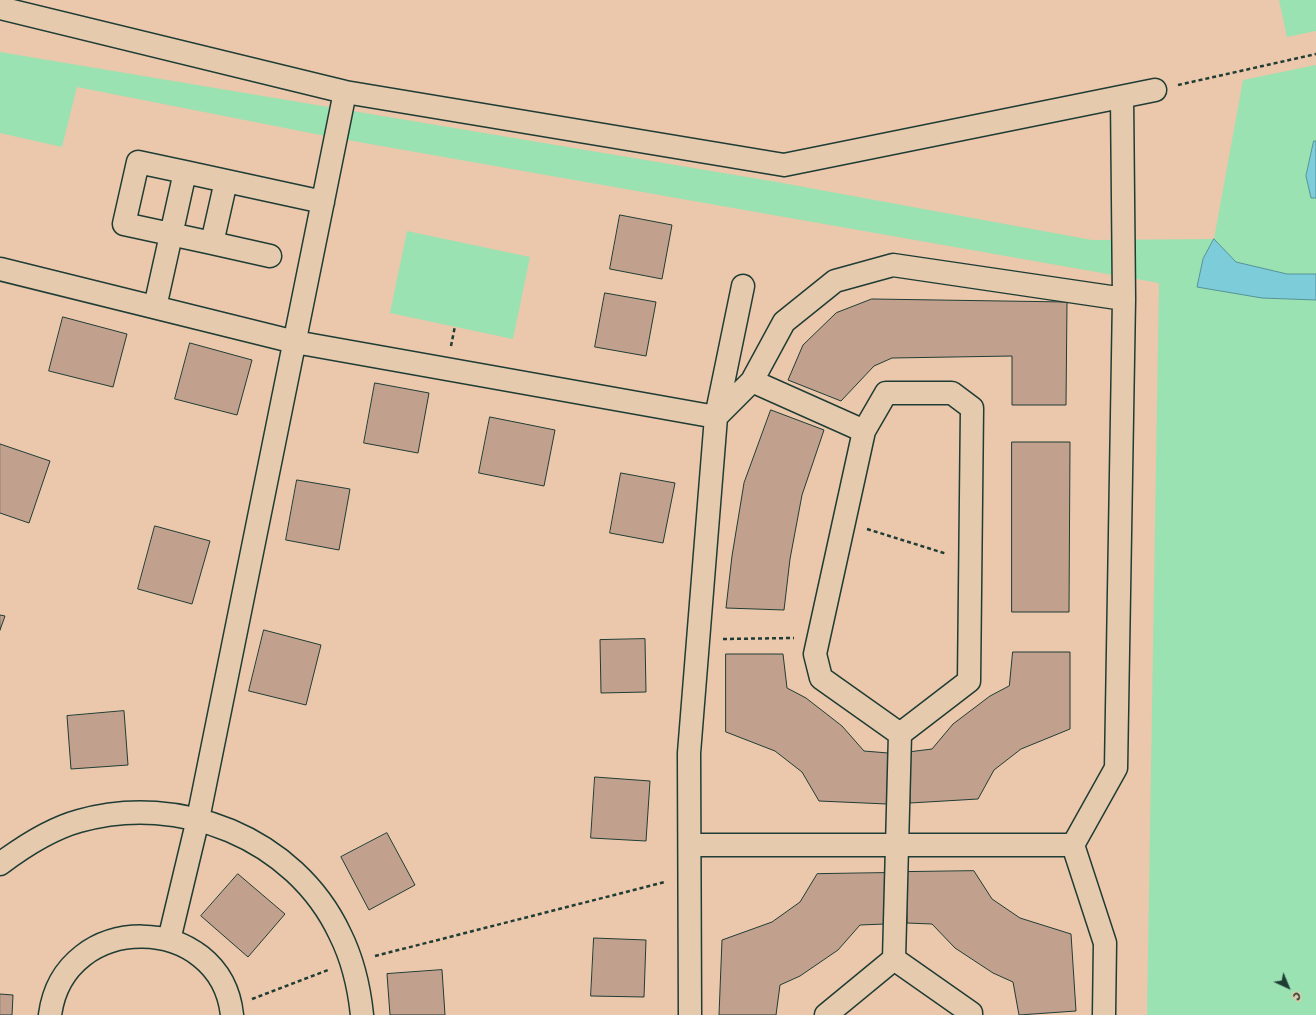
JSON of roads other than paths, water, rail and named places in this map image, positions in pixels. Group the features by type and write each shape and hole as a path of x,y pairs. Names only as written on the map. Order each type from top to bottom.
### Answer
{"street":[{"path":"0,8 345,92 784,165 1155,90"},
{"path":"169,940 198,819 345,92"},
{"path":"1104,1015 1105,943 1072,845 1116,768 1124,299 1122,97"},
{"path":"270,256 124,224 138,162 323,202"},
{"path":"155,307 184,172"},
{"path":"212,243 226,181"},
{"path":"716,417 752,382 784,322 835,282 893,265 1124,299"},
{"path":"0,269 295,342 716,417"},
{"path":"690,1015 689,753 716,417 743,286"},
{"path":"752,382 864,431"},
{"path":"886,393 952,393 972,408 968,681 900,734 821,678 815,654 864,431 886,393"},
{"path":"826,1015 894,959 900,734"},
{"path":"0,864 25,846 51,831 86,819 109,814 138,812 168,813 198,819 228,828 255,842 281,860 304,882 324,906 340,933 352,961 359,990 362,1015"},
{"path":"690,845 1072,845"},
{"path":"50,1015 58,989 67,973 80,959 95,948 113,940 131,936 150,936 169,940 186,947 202,958 211,968 225,989 232,1011"},
{"path":"894,959 971,1013 971,1015"}],"water":[{"path":"1314,141 1316,141 1316,198 1311,198 1306,176"},
{"path":"1214,239 1236,262 1287,274 1316,274 1316,300 1262,298 1197,287 1203,259"}]}
